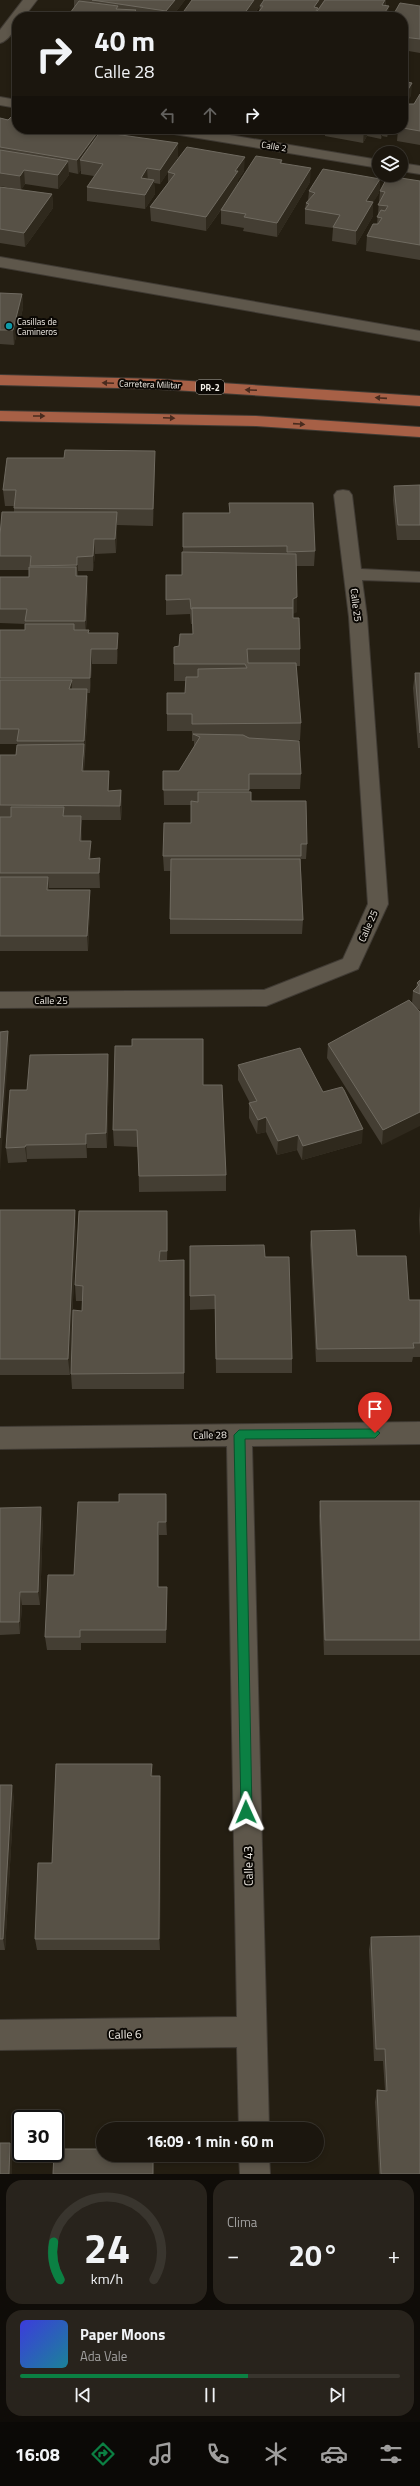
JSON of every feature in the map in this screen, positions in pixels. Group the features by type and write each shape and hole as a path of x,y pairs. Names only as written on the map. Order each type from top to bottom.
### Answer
{"main road":[{"name":"Carretera Militar","path":"0,380 158,384 420,401"},
{"path":"0,416 256,421 420,432"}],"street":[{"path":"21,12 30,0"},
{"path":"0,39 12,23"},
{"path":"0,101 12,103"},
{"name":"Calle 2","path":"198,134 372,163"},
{"path":"408,168 420,170"},
{"path":"0,262 420,336"},
{"path":"343,494 352,574"},
{"name":"Calle 25","path":"0,1000 266,998 351,964 378,904 358,617 352,574 420,577"},
{"name":"Calle 28","path":"0,1438 420,1433"},
{"name":"Calle 43","path":"239,1435 254,2122"},
{"name":"Calle 6","path":"0,2035 251,2032"},
{"path":"254,2162 255,2174"}],"building":[{"path":"92,0 175,0 166,11"},
{"path":"192,0 254,0 246,12 184,11"},
{"path":"264,0 319,0 314,7 318,8 315,12 259,12 263,6 260,6"},
{"path":"325,0 385,0 382,5 389,6 385,12 316,12"},
{"path":"79,1 118,6 116,9 136,10 134,12 71,12"},
{"path":"400,3 420,6 420,39 408,38 408,12 395,12"},
{"path":"408,82 412,83 408,90"},
{"path":"420,94 420,131 408,129 408,106 409,104 414,104"},
{"path":"12,117 12,134 96,134 77,160 0,147 0,118 8,120"},
{"path":"99,134 114,134 178,143 160,170 147,168 141,178 154,180 145,195 87,187 103,164 80,160"},
{"path":"187,147 245,157 235,171 238,171 206,217 150,207 175,174 168,172"},
{"path":"0,150 68,161 58,175 24,170 20,176 0,173"},
{"path":"256,156 282,160 280,163 311,168 277,223 244,217 246,214 221,210"},
{"path":"323,169 372,178 372,182 378,182 366,201 373,202 356,231 333,227 340,215 305,209 309,204 306,203 315,193 309,191"},
{"path":"408,179 420,181 420,245 367,236 373,224 378,224 382,218 377,217 381,210 385,211 388,206 378,205 385,192 380,191 385,182 408,182"},
{"path":"0,187 52,194 24,233 0,229"},
{"path":"0,293 22,294 13,330 0,330"},
{"path":"65,450 155,451 153,509 14,508 16,490 3,490 7,458 64,458"},
{"path":"420,485 420,525 398,525 394,486"},
{"path":"229,503 313,503 315,551 287,552 287,546 183,547 183,513 230,513"},
{"path":"2,512 117,512 115,539 94,539 93,556 77,557 77,565 30,566 31,556 0,556"},
{"path":"182,552 296,554 297,597 293,599 293,608 191,609 190,599 166,600 166,575 182,575"},
{"path":"29,567 76,567 76,576 87,576 85,621 25,621 27,609 0,609 0,577 29,577"},
{"path":"192,608 293,608 293,618 299,618 300,649 247,649 248,663 296,663 301,723 192,724 192,714 167,714 167,693 185,693 186,677 198,677 198,669 247,668 245,664 174,664 174,647 179,646 180,634 193,634"},
{"path":"25,624 74,624 74,630 89,630 88,633 118,633 117,649 91,649 90,678 0,678 0,630 25,630"},
{"path":"415,673 420,673 420,733"},
{"path":"0,680 72,680 69,689 87,689 84,741 17,741 19,729 0,729"},
{"path":"193,734 243,735 249,738 299,741 301,774 249,774 249,790 163,790 163,771 179,771 200,737"},
{"path":"84,744 82,771 109,771 108,791 121,790 120,806 0,805 0,755 16,755 17,745"},
{"path":"198,792 251,792 251,801 306,801 307,844 301,844 301,856 163,856 164,823 191,823 191,801 198,802"},
{"path":"11,807 64,807 63,816 81,816 80,841 91,841 89,859 100,858 99,873 0,873 0,817 11,817"},
{"path":"171,859 300,859 303,920 170,919"},
{"path":"0,877 48,877 47,890 90,890 87,936 0,936"},
{"path":"420,980 420,994 413,991 419,985 417,983"},
{"path":"409,1000 420,1012 420,1112 383,1130 328,1044"},
{"path":"8,1031 0,1138 0,1032"},
{"path":"132,1039 203,1039 203,1085 222,1085 226,1175 139,1176 137,1130 113,1130 115,1046 132,1046"},
{"path":"300,1048 323,1092 342,1087 363,1129 303,1146 298,1135 278,1141 266,1117 258,1120 249,1103 257,1101 238,1065"},
{"path":"108,1054 106,1133 86,1134 86,1144 26,1145 25,1147 6,1148 10,1090 27,1090 30,1055"},
{"path":"0,1210 75,1210 68,1359 0,1359"},
{"path":"79,1211 167,1211 167,1251 160,1251 159,1261 184,1260 184,1373 71,1374 73,1310 82,1311 83,1286 75,1285"},
{"path":"355,1230 357,1256 406,1256 409,1300 420,1300 420,1343 413,1343 414,1348 317,1349 311,1231"},
{"path":"264,1245 265,1257 289,1257 292,1359 216,1359 215,1295 190,1296 190,1246"},
{"path":"119,1494 166,1494 166,1522 158,1522 158,1587 167,1587 166,1630 80,1630 80,1637 45,1637 48,1575 74,1575 78,1502 119,1502"},
{"path":"320,1501 420,1501 420,1640 325,1640"},
{"path":"41,1507 38,1592 20,1592 19,1622 0,1622 0,1508"},
{"path":"56,1764 152,1764 151,1776 160,1776 159,1939 35,1939 38,1863 52,1863"},
{"path":"0,1785 12,1785 3,1939 0,1939"},
{"path":"420,1936 420,2174 381,2174 377,2090 387,2091 385,2049 376,2049 371,1937"},
{"path":"0,2143 10,2143 9,2174 0,2174"},
{"path":"64,2149 96,2149 96,2162 153,2162 153,2174 53,2174 54,2162 64,2162"}],"place":[{"name":"Casillas de Camineros","path":"9,326"}],"route":[{"path":"246,1812 239,1435 375,1433"}]}
